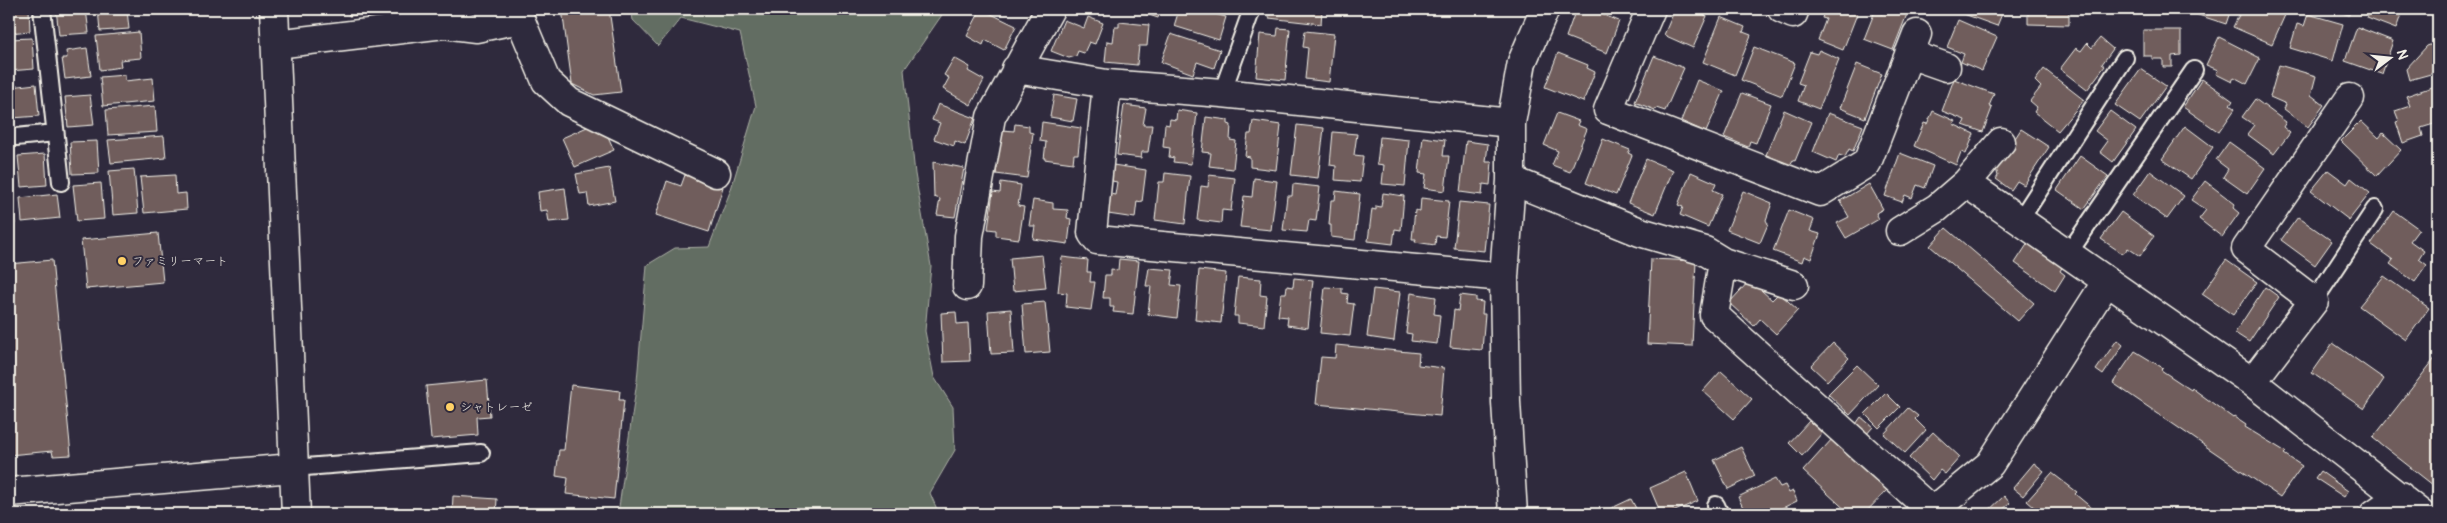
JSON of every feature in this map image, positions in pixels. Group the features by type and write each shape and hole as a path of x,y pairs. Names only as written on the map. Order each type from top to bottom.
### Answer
{"street":[{"path":"274,9 296,514"},
{"path":"968,286 969,236 991,117 1050,9"},
{"path":"1513,514 1506,402 1504,277 1511,180 1511,123 1522,62 1545,9"},
{"path":"1651,9 1608,110 1820,192 1867,163 1913,44 1946,67"},
{"path":"1782,9 1794,14 1795,9"},
{"path":"276,44 444,24 476,28 520,19 546,82 569,102 716,173"},
{"path":"1016,69 1106,84 1222,93 1511,123"},
{"path":"1106,84 1092,233 1097,240 1504,277"},
{"path":"2252,382 2314,301 2246,249 2350,98"},
{"path":"1900,231 1937,208 1966,183 2001,142"},
{"path":"1511,180 1640,232 1705,251 1722,262 1794,285"},
{"path":"1966,183 2252,382 2421,514"},
{"path":"1722,262 1714,315 1931,513 1990,464 2107,281"},
{"path":"9,492 293,468"},
{"path":"2374,514 2400,496"}],"lane":[{"path":"42,9 60,182"},
{"path":"1222,93 1252,9"},
{"path":"2020,220 2125,58"},
{"path":"2068,254 2194,70"},
{"path":"16,137 56,133"},
{"path":"2314,301 2375,209"},
{"path":"293,468 481,453"}],"green space":[{"path":"631,9 946,9 904,70 915,174 931,266 925,331 934,377 953,407 955,450 930,493 939,514 618,514 637,381 647,265 675,248 709,247 731,189 756,106 740,33 681,18 658,46 633,20"}],"building":[{"path":"9,9 29,9 30,31 9,33"},
{"path":"56,9 86,9 89,33 59,35"},
{"path":"98,9 127,10 129,29 100,31"},
{"path":"348,9 411,9 349,16"},
{"path":"562,9 609,9 621,92 594,95 572,84"},
{"path":"981,9 1016,26 1004,50 985,40 983,45 967,36"},
{"path":"1131,9 1161,9 1158,18"},
{"path":"1185,9 1212,9 1211,13 1226,17 1219,40 1174,26 1179,10 1184,11"},
{"path":"1270,9 1322,10 1321,24 1269,18"},
{"path":"1576,9 1588,9 1619,21 1607,53 1566,37"},
{"path":"1675,9 1704,9 1702,14 1707,16 1693,48 1664,35"},
{"path":"1825,9 1859,9 1843,50 1818,40 1826,19 1822,18"},
{"path":"1884,9 1909,9 1893,50 1864,39 1875,11 1882,14"},
{"path":"1950,9 2004,9 1997,26"},
{"path":"2028,9 2069,9 2069,25 2028,24"},
{"path":"2135,9 2173,9 2173,12 2135,14"},
{"path":"2189,9 2231,9 2226,24 2189,12"},
{"path":"2242,9 2270,9 2285,15 2272,44 2233,27"},
{"path":"2327,9 2351,9 2349,15"},
{"path":"2371,9 2403,9 2396,29 2367,18"},
{"path":"2308,14 2343,24 2333,61 2290,48 2297,24 2304,26"},
{"path":"1088,17 1103,23 1095,44 1089,42 1084,53 1078,51 1076,56 1069,58 1051,51 1064,20 1084,28"},
{"path":"1721,17 1745,27 1743,32 1751,35 1735,75 1703,62"},
{"path":"1958,20 1997,37 1982,71 1961,62 1964,54 1947,47"},
{"path":"1119,22 1149,25 1147,46 1139,46 1137,65 1105,62 1107,41 1113,42 1115,27 1119,27"},
{"path":"2357,27 2393,41 2382,74 2345,61"},
{"path":"1278,28 1290,29 1285,80 1256,77 1260,34 1277,36"},
{"path":"2143,30 2181,30 2181,55 2172,56 2172,67 2163,67 2163,59 2152,59 2152,56 2143,56"},
{"path":"1305,31 1334,34 1329,82 1305,79 1308,48 1303,47"},
{"path":"139,32 141,58 120,60 121,67 100,70 96,36"},
{"path":"1171,34 1220,50 1214,68 1197,62 1193,74 1161,62"},
{"path":"2219,37 2260,58 2247,84 2234,77 2232,82 2216,74 2218,70 2206,65"},
{"path":"32,38 34,69 9,71 9,39"},
{"path":"2100,38 2113,49 2102,64 2105,66 2087,90 2060,69 2076,48 2081,51 2087,43 2092,48"},
{"path":"2438,42 2438,72 2409,80 2406,69 2427,46"},
{"path":"1754,47 1795,63 1782,96 1741,80"},
{"path":"87,48 91,76 65,79 62,58 67,58 66,51"},
{"path":"1819,50 1839,59 1819,109 1798,101 1804,85 1798,83 1810,52 1817,54"},
{"path":"1558,53 1588,65 1587,68 1595,72 1583,102 1545,87"},
{"path":"1654,56 1684,68 1665,111 1656,108 1655,110 1635,102"},
{"path":"954,58 970,67 968,71 984,80 971,105 943,89 949,78 944,75"},
{"path":"1857,64 1882,74 1865,118 1840,108"},
{"path":"2279,65 2316,76 2311,95 2324,105 2308,127 2284,109 2286,104 2270,97"},
{"path":"2044,69 2084,100 2058,131 2034,112 2037,107 2030,101 2041,87 2035,81"},
{"path":"2141,69 2166,86 2140,122 2115,105"},
{"path":"125,75 125,81 153,78 155,101 103,106 100,77"},
{"path":"1954,79 1994,94 1989,106 1992,108 1983,132 1963,125 1965,120 1942,111"},
{"path":"2202,79 2233,101 2230,105 2235,109 2219,132 2183,107"},
{"path":"1697,80 1724,91 1706,132 1681,121"},
{"path":"36,84 39,116 12,118 10,87"},
{"path":"2438,85 2438,114 2434,115 2437,123 2421,128 2423,136 2403,143 2396,122 2399,121 2395,111 2410,106 2406,96"},
{"path":"1742,93 1771,104 1756,143 1750,141 1748,147 1724,137"},
{"path":"90,95 94,125 68,127 65,97"},
{"path":"1054,95 1077,99 1073,121 1050,117"},
{"path":"2255,99 2286,122 2283,127 2290,133 2274,154 2247,134 2254,125 2242,117"},
{"path":"938,104 975,118 965,145 955,141 954,146 934,139 940,123 932,120"},
{"path":"1124,105 1146,108 1143,125 1152,125 1148,152 1142,152 1141,158 1117,155"},
{"path":"155,106 157,132 108,135 106,110"},
{"path":"1177,110 1197,113 1191,164 1173,162 1174,158 1169,157 1170,148 1163,147 1165,124 1169,125 1170,119 1176,120"},
{"path":"1784,110 1811,122 1795,161 1793,160 1790,165 1766,155"},
{"path":"1933,111 1955,121 1953,124 1974,134 1966,154 1961,152 1956,165 1914,146 1924,123 1927,124"},
{"path":"2110,111 2136,130 2113,162 2100,152 2108,141 2095,131"},
{"path":"1557,113 1579,121 1577,125 1587,129 1570,172 1552,165 1558,151 1544,145"},
{"path":"1828,113 1863,126 1853,151 1849,149 1845,157 1839,155 1836,162 1813,152"},
{"path":"1206,117 1228,120 1228,124 1231,125 1230,140 1236,141 1233,169 1209,166 1211,153 1202,152"},
{"path":"601,121 614,150 575,167 562,138"},
{"path":"1253,121 1281,125 1276,170 1250,167 1250,157 1245,156 1248,134 1251,134"},
{"path":"2361,121 2379,138 2383,133 2401,150 2377,176 2341,141"},
{"path":"1042,122 1081,128 1078,154 1074,154 1073,163 1044,159 1046,142 1040,141"},
{"path":"1015,124 1029,126 1029,132 1033,133 1027,178 996,174 1002,130 1014,131"},
{"path":"1297,125 1324,128 1318,178 1291,175"},
{"path":"2185,126 2213,147 2191,179 2162,159"},
{"path":"2021,129 2049,147 2024,185 2017,181 2011,190 1996,179 1998,176 1996,168"},
{"path":"1333,132 1357,134 1354,155 1363,156 1360,182 1335,180 1336,166 1330,165"},
{"path":"164,136 166,158 111,163 108,140"},
{"path":"1380,137 1409,140 1405,186 1382,184 1384,165 1377,164"},
{"path":"1423,137 1445,140 1443,156 1449,156 1445,191 1424,188 1426,174 1419,173"},
{"path":"1603,139 1630,150 1628,153 1632,155 1616,195 1586,183"},
{"path":"97,141 99,173 72,174 70,142"},
{"path":"1466,141 1488,144 1486,162 1492,162 1490,185 1483,184 1482,195 1460,192"},
{"path":"2229,142 2265,168 2247,194 2223,177 2228,169 2216,160"},
{"path":"1900,153 1933,166 1925,188 1917,185 1912,198 1905,195 1902,202 1885,196"},
{"path":"45,154 47,185 21,187 18,156"},
{"path":"2080,156 2108,176 2084,209 2057,190"},
{"path":"1646,159 1673,170 1655,214 1628,203"},
{"path":"933,162 964,168 955,217 937,215 940,199 934,197"},
{"path":"1113,165 1146,170 1142,202 1137,201 1135,218 1108,214 1110,194 1115,195 1117,182 1112,181"},
{"path":"609,168 615,201 589,206 587,193 580,194 576,174"},
{"path":"134,169 138,213 113,215 109,171"},
{"path":"2328,170 2347,184 2351,178 2370,193 2349,220 2311,191"},
{"path":"2150,171 2184,196 2167,219 2133,195"},
{"path":"1691,172 1716,183 1713,190 1722,194 1708,227 1680,215 1683,207 1678,205"},
{"path":"1165,173 1190,176 1185,224 1155,220 1159,182 1164,182"},
{"path":"175,175 176,194 186,193 187,209 144,213 140,177"},
{"path":"685,175 723,187 709,232 656,215 667,181 681,186"},
{"path":"1209,175 1235,178 1231,211 1222,210 1221,223 1197,220 1201,186 1208,187"},
{"path":"1254,178 1277,181 1271,230 1240,227 1244,196 1252,197"},
{"path":"2205,181 2235,204 2233,208 2239,213 2222,237 2199,219 2206,210 2191,200"},
{"path":"1001,182 1021,185 1018,206 1024,207 1019,239 996,236 996,230 988,229 993,192 1000,193"},
{"path":"101,183 104,219 77,221 73,185"},
{"path":"1293,184 1320,187 1316,221 1309,220 1307,232 1283,230 1287,196 1292,196"},
{"path":"1869,184 1883,209 1876,213 1879,219 1846,238 1837,223 1849,217 1840,201"},
{"path":"565,188 569,220 549,222 547,210 540,211 538,192"},
{"path":"1336,191 1360,194 1355,240 1331,237 1331,225 1329,225 1331,200 1335,200"},
{"path":"1743,191 1772,203 1766,220 1768,224 1760,243 1727,230"},
{"path":"9,193 11,193 15,224 9,225"},
{"path":"1383,193 1404,196 1401,230 1395,229 1393,244 1368,241 1372,209 1376,210 1376,206 1381,207"},
{"path":"57,194 60,218 22,222 20,198"},
{"path":"1421,198 1449,201 1445,237 1436,236 1435,245 1415,242 1416,239 1412,239 1415,210 1420,211"},
{"path":"1033,200 1053,203 1053,209 1068,210 1067,218 1071,219 1068,244 1033,239 1035,226 1029,226"},
{"path":"1459,202 1489,205 1484,251 1454,248"},
{"path":"1789,210 1814,220 1810,231 1820,234 1811,259 1804,256 1802,262 1773,251"},
{"path":"2394,211 2419,229 2410,241 2424,251 2419,259 2427,265 2415,282 2390,264 2393,260 2371,244"},
{"path":"2121,212 2154,236 2140,256 2128,248 2123,254 2101,239"},
{"path":"2298,217 2332,241 2315,265 2281,240"},
{"path":"1946,228 2034,303 2018,321 1930,246"},
{"name":"ファミリーマート","path":"158,233 163,282 86,289 81,240"},
{"path":"2030,240 2064,264 2060,271 2065,275 2055,291 2015,263"},
{"path":"1042,255 1046,288 1013,291 1010,258"},
{"path":"1062,257 1088,260 1087,272 1091,272 1090,282 1095,282 1091,310 1066,307 1067,293 1058,292"},
{"path":"1119,259 1139,261 1133,314 1113,312 1114,307 1110,307 1110,298 1103,298 1105,275 1111,275 1111,269 1118,270"},
{"path":"1651,259 1696,261 1692,346 1647,344"},
{"path":"52,260 71,455 53,456 52,451 9,455 9,264"},
{"path":"2226,260 2257,282 2233,315 2202,294"},
{"path":"1149,268 1173,270 1171,285 1181,286 1177,318 1148,314 1151,286 1146,286"},
{"path":"1199,270 1226,273 1221,323 1195,320"},
{"path":"2384,276 2429,308 2406,340 2359,306"},
{"path":"1238,277 1261,279 1260,295 1267,296 1264,326 1238,323 1238,316 1234,316"},
{"path":"1294,278 1313,280 1308,328 1287,325 1288,317 1278,316 1281,293 1286,293 1287,286 1293,287"},
{"path":"1750,280 1772,300 1779,293 1798,310 1776,334 1760,319 1754,326 1729,303"},
{"path":"1325,287 1342,288 1342,293 1348,294 1347,303 1354,304 1350,336 1320,333"},
{"path":"2265,287 2279,297 2249,342 2235,333"},
{"path":"1373,289 1400,292 1394,341 1367,337"},
{"path":"1411,293 1436,297 1434,314 1440,315 1437,344 1411,341 1412,334 1406,333"},
{"path":"1460,295 1476,297 1476,301 1483,302 1482,314 1485,314 1482,350 1450,347 1454,310 1458,311"},
{"path":"1045,302 1050,352 1026,354 1022,304"},
{"path":"1011,309 1014,353 991,354 988,311"},
{"path":"956,312 957,324 968,323 970,361 943,362 941,313"},
{"path":"2117,340 2123,345 2103,375 2096,370"},
{"path":"1833,343 1849,358 1827,381 1811,366"},
{"path":"2333,343 2384,379 2364,409 2312,373"},
{"path":"1336,345 1419,353 1418,365 1444,368 1440,416 1316,404 1321,357 1335,358"},
{"path":"2135,351 2246,425 2245,427 2286,452 2284,454 2302,466 2280,497 2113,383"},
{"path":"2436,357 2438,359 2438,489 2373,438"},
{"path":"1857,365 1878,385 1850,415 1828,394"},
{"path":"1721,371 1752,399 1734,419 1703,391"},
{"path":"487,380 490,416 477,417 478,435 431,439 426,386"},
{"path":"571,385 620,391 619,400 624,400 614,499 566,494 568,478 556,476 559,450 564,450"},
{"path":"1886,393 1900,407 1879,428 1865,414"},
{"path":"1908,408 1918,416 1915,419 1926,430 1905,453 1884,434"},
{"path":"1861,417 1873,427 1865,436 1854,427"},
{"path":"1809,421 1822,433 1802,456 1789,443"},
{"path":"1933,432 1960,457 1945,474 1940,470 1932,480 1909,458"},
{"path":"1833,438 1888,489 1864,514 1850,514 1803,471"},
{"path":"1741,447 1755,476 1728,489 1714,460"},
{"path":"2034,463 2044,471 2023,496 2013,488"},
{"path":"2320,471 2348,491 2344,497 2315,478"},
{"path":"1686,472 1698,501 1668,514 1661,514 1650,488"},
{"path":"2052,473 2077,492 2075,494 2099,514 2042,514 2027,501"},
{"path":"1775,479 1780,487 1785,485 1789,493 1793,491 1797,501 1770,514 1760,514 1758,509 1746,514 1738,497"},
{"path":"453,496 497,499 496,514 452,514"},
{"path":"2004,496 2010,503 1998,514 1985,514"},
{"path":"1631,499 1639,514 1599,514"}],"place":[{"name":"ファミリーマート","path":"122,261"},
{"name":"シャトレーゼ","path":"450,407"}]}
